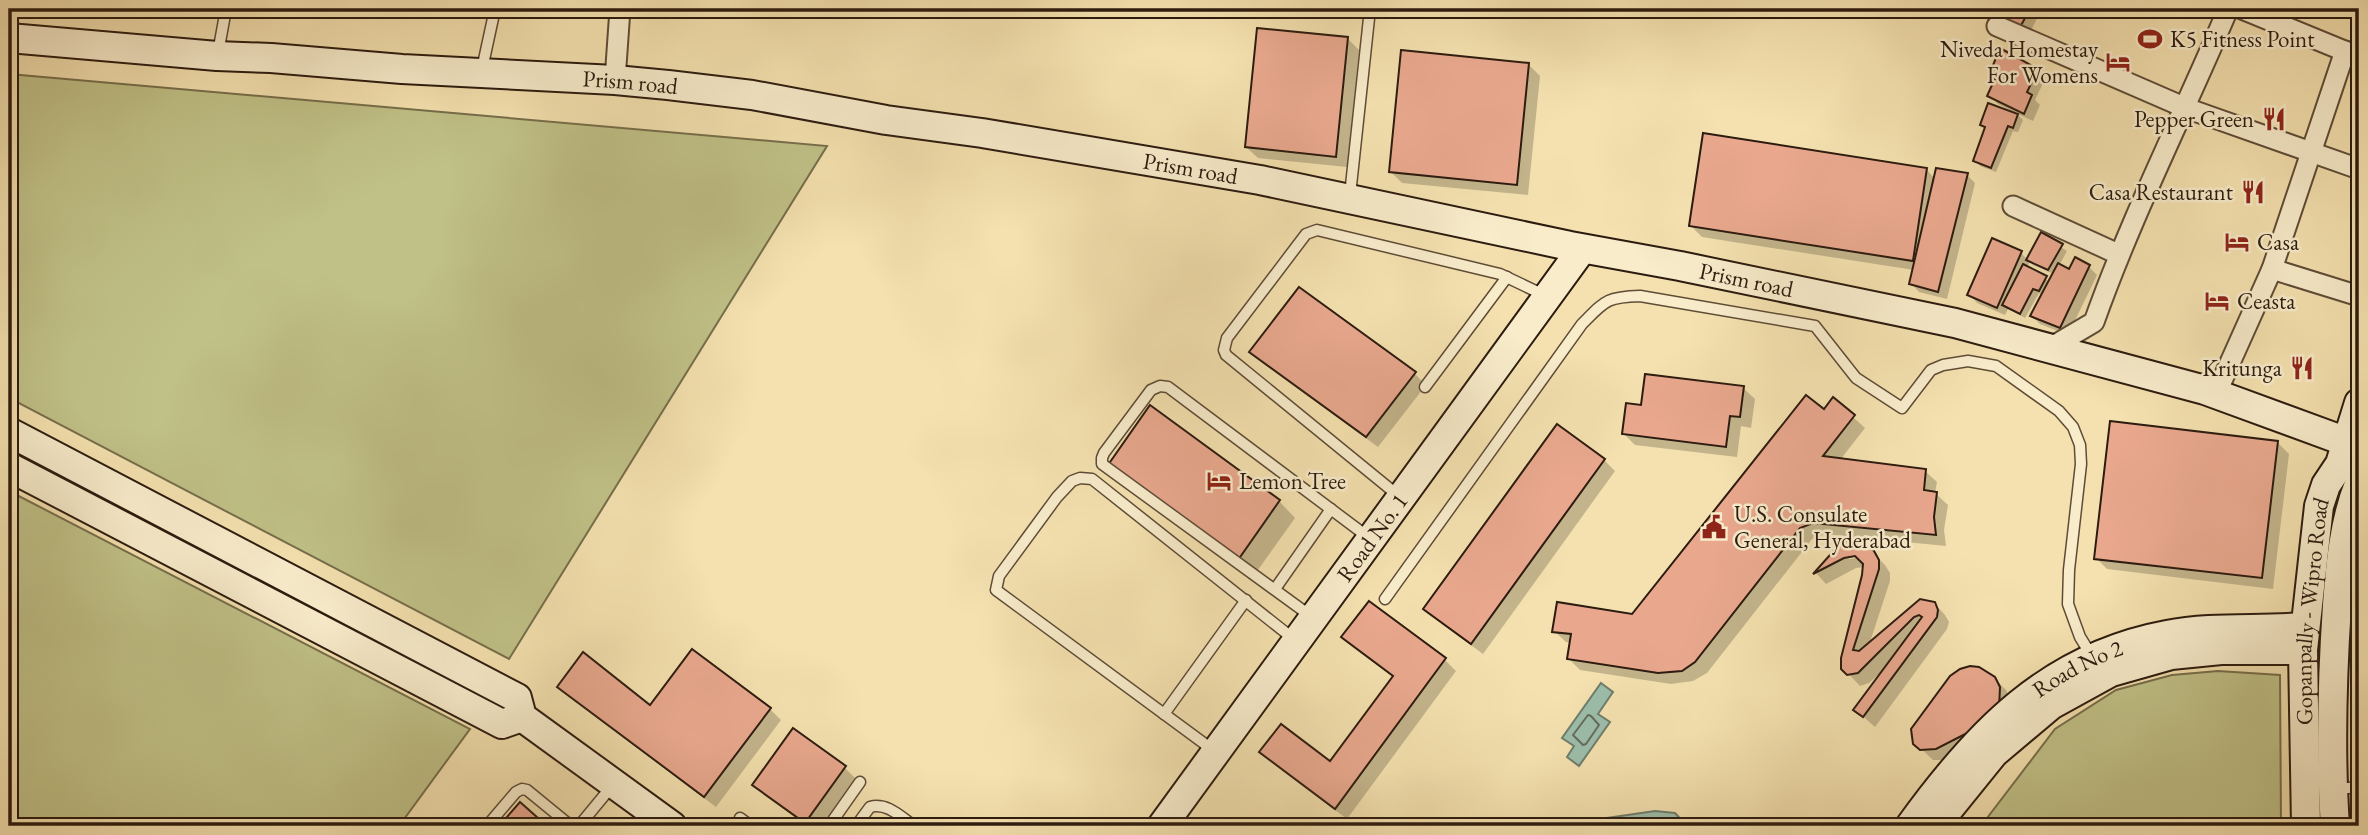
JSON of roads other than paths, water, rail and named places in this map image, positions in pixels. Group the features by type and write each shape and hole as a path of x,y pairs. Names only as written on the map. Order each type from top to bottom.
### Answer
{"street":[{"path":"615,80 620,9"},
{"path":"2050,348 2094,322 2118,254 2186,108 2228,9"},
{"path":"2216,394 2272,268 2311,153 2352,54 2242,9"},
{"path":"1997,26 2186,108 2359,169"},
{"name":"Prism road","path":"9,38 217,56 615,80 752,95 886,120 1247,178 1955,323 2216,394 2347,442"},
{"path":"2013,206 2118,254"},
{"name":"Road No. 1","path":"1162,826 1582,248"},
{"path":"2272,268 2359,296"},
{"name":"Gopanpally - Wipro Road","path":"2306,826 2304,638 2319,506 2326,485 2340,464 2359,403"},
{"path":"9,432 517,698 522,717 672,826"},
{"path":"9,467 502,724 522,717"},
{"name":"Gopanpally - Wipro Road","path":"2335,826 2346,788 2333,686 2340,565 2354,495 2359,484"},
{"name":"Road No 2","path":"1935,826 2053,678 2093,658 2167,635 2220,629 2304,638"},
{"name":"Road No 2","path":"1910,826 1979,739 2024,713 2051,705 2112,672 2171,655 2304,638"}],"lane":[{"path":"217,56 226,9"},
{"path":"482,74 495,9"},
{"path":"1350,199 1370,9"},
{"path":"1400,497 1226,355 1225,342 1306,234 1317,230 1507,277 1547,296"},
{"path":"1425,387 1507,277"},
{"path":"1385,599 1582,324 1605,301 1618,296 1640,296 1815,326 1856,378 1902,408 1931,370 1968,361 1996,366 2059,411 2073,426 2081,455 2068,604 2080,637 2093,658"},
{"path":"1313,617 1102,464 1104,453 1151,390 1160,386 1168,387 1370,538"},
{"path":"1216,752 1001,595 996,590 999,576 1057,497 1072,481 1087,477 1100,484 1296,640"},
{"path":"1275,589 1331,509"},
{"path":"1164,714 1247,600"},
{"path":"828,826 860,782"},
{"path":"579,826 614,783"},
{"path":"487,826 516,792 522,789 527,790 571,826"},
{"path":"856,826 870,807 880,805 914,826"},
{"path":"740,818 751,826"}],"water":[{"path":"1601,683 1613,692 1598,714 1610,722 1579,766 1567,757 1574,746 1562,738"},
{"path":"1655,811 1675,813 1687,826 1551,826"}],"place":[{"name":"K5 Fitness Point","path":"2150,39"},
{"name":"Niveda Homestay For Womens","path":"2118,62"},
{"name":"Pepper Green","path":"2274,119"},
{"name":"Casa Restaurant","path":"2253,192"},
{"name":"Casa","path":"2237,242"},
{"name":"Ceasta","path":"2217,301"},
{"name":"Kritunga","path":"2302,368"},
{"name":"Lemon Tree","path":"1219,481"},
{"name":"U.S. Consulate General, Hyderabad","path":"1714,527"}]}
